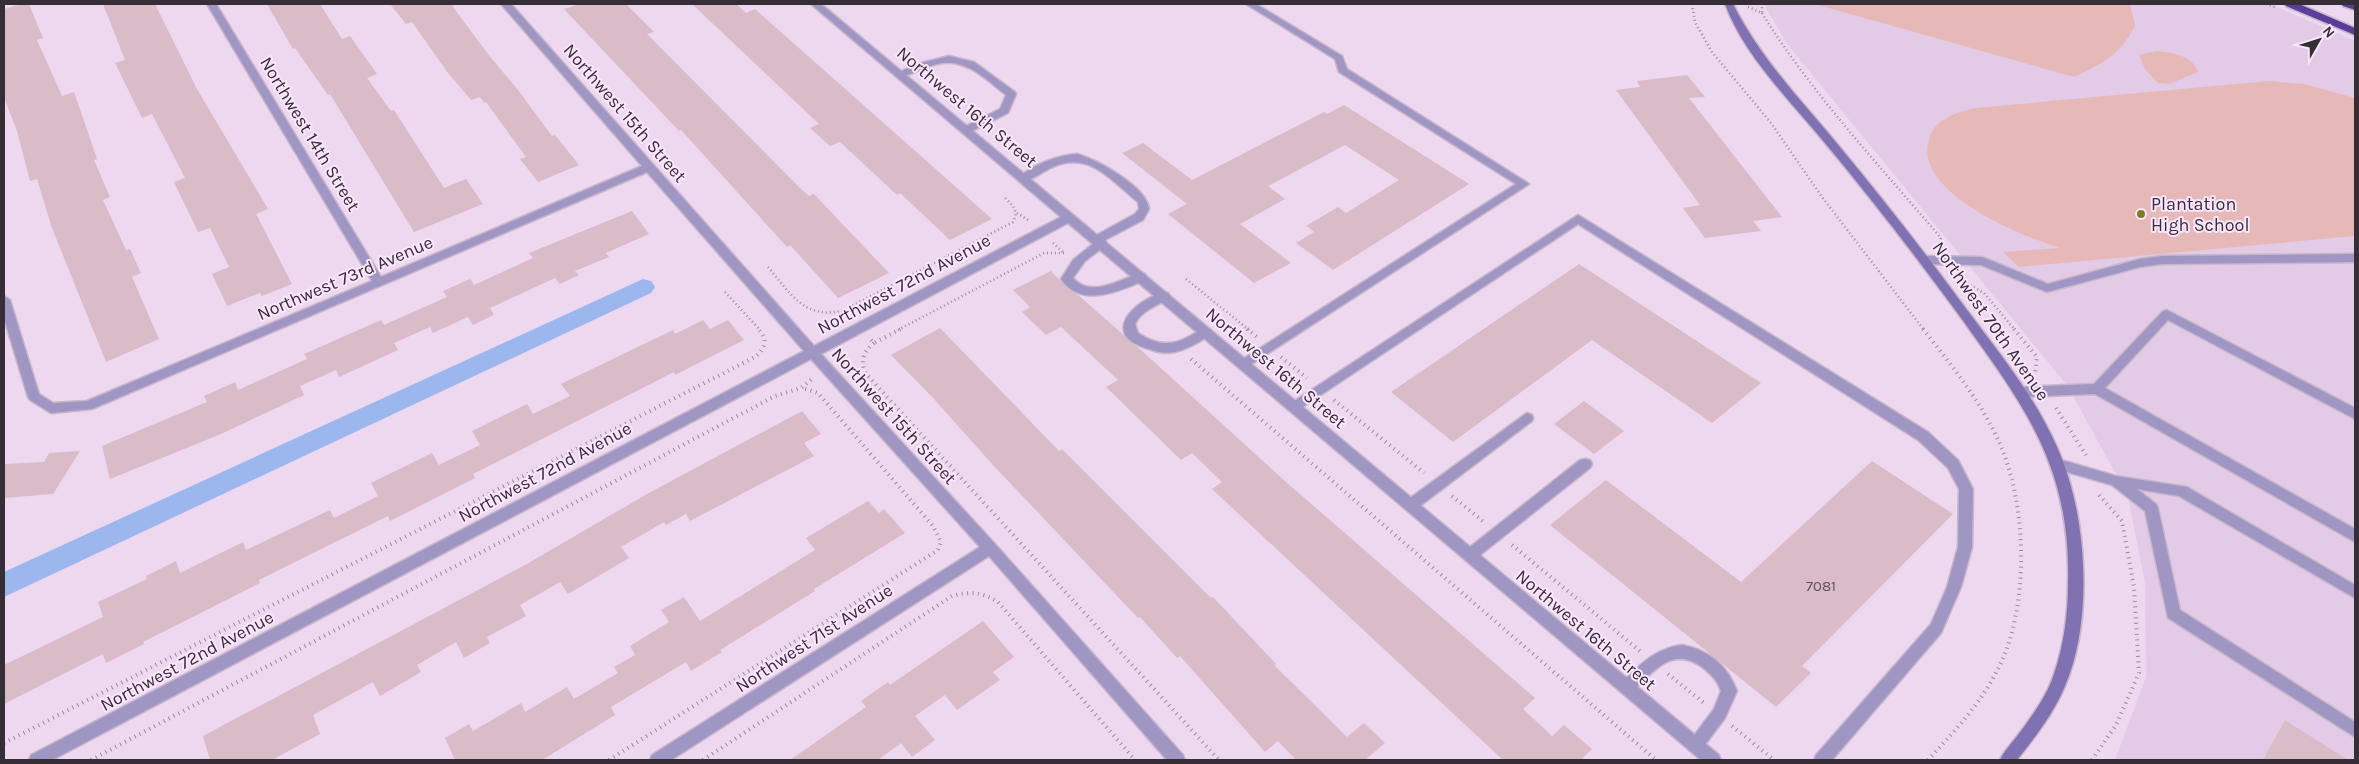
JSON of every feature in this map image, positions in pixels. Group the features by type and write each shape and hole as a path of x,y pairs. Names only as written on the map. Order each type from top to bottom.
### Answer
{"highway":[{"path":"2290,4 2355,32"},
{"path":"2347,4 2355,7"}],"street":[{"name":"Northwest 14th Street","path":"211,4 379,283"},
{"name":"Northwest 15th Street","path":"506,4 827,369 990,548 1177,760"},
{"name":"Northwest 16th Street","path":"816,4 1713,760"},
{"path":"1244,364 1524,184 1342,70 1338,58 1250,4"},
{"name":"Northwest 70th Avenue","path":"1729,4 1754,48 1925,260 2020,392 2058,464 2066,492 2074,544 2075,594 2070,644 2062,676 2032,729 2008,760"},
{"path":"900,74 938,59 970,62 1011,94 1004,111 966,130"},
{"path":"1024,178 1065,158 1079,157 1092,162 1143,202 1144,209 1139,217 1099,242 1078,261 1067,279 1071,285 1080,290 1102,291 1141,277"},
{"name":"Northwest 73rd Avenue","path":"4,300 34,397 51,408 88,406 649,167"},
{"name":"Northwest 72nd Avenue","path":"37,760 1070,218"},
{"path":"1294,407 1578,219 1923,436 1953,464 1966,490 1964,547 1954,587 1936,628 1822,760"},
{"path":"1925,260 1982,261 2047,288 2140,263 2162,260 2355,258"},
{"path":"1164,296 1133,315 1129,321 1129,329 1134,337 1146,345 1159,348 1178,347 1206,332"},
{"path":"2097,389 2167,314 2355,414"},
{"path":"2020,392 2097,389 2355,536"},
{"path":"1411,505 1527,418"},
{"path":"1470,555 1585,464"},
{"path":"2058,464 2116,481 2182,490 2355,592"},
{"path":"2116,481 2151,508 2173,614 2355,730"},
{"name":"Northwest 71st Avenue","path":"658,760 990,548"},
{"path":"1627,687 1660,656 1680,650 1697,654 1722,673 1729,691 1718,715 1695,745"}],"path":[{"path":"1692,4 1695,22 1703,39 1770,123 1822,197 1960,377 1980,407 2002,449 2012,484 2021,534 2020,577 2005,654 1986,689 1928,760"},
{"path":"1747,7 1762,13 1762,4"},
{"path":"1016,213 1025,218"},
{"path":"1034,257 1044,253 1055,252 1064,253 1078,261"},
{"path":"768,267 808,310 826,316 844,310"},
{"path":"1186,279 1774,760"},
{"path":"4,743 755,357 764,348 766,341 764,335 725,292"},
{"path":"874,342 862,354 862,368 867,375 1219,760"},
{"path":"1178,347 1656,760"},
{"path":"91,760 775,396 801,388 827,369"},
{"path":"609,760 938,550 941,542 933,526 818,393 801,388"},
{"path":"703,760 952,596 967,591 989,596 998,602 1135,760"}],"shaded area":[{"name":"Plantation High School","path":"1764,4 2270,4 2355,41 2355,760 2115,760 2146,677 2145,584 2128,496 2067,385 1787,44"},
{"path":"1815,4 2130,4 2135,26 2123,45 2110,58 2074,77"},
{"path":"2157,51 2187,58 2198,72 2169,84 2158,83 2145,69 2139,55"},
{"path":"2269,81 2304,84 2355,98 2355,236 2019,267 2003,252 2060,248 2022,234 1976,211 1939,180 1929,162 1928,144 1930,135 1939,123 1952,115 1976,108"}],"building":[{"path":"29,4 43,38 37,40 62,96 74,92 97,159 94,160 110,197 103,200 126,250 130,249 141,273 132,277 159,339 106,362 52,228 37,179 30,181 17,131 4,97 4,9"},
{"path":"103,4 155,4 197,89 268,209 256,214 292,284 262,296 260,293 227,306 212,274 229,267 210,228 198,232 174,182 185,178 152,114 142,118 115,63 125,60"},
{"path":"267,4 320,4 342,39 350,36 377,74 367,78 391,111 394,110 444,188 466,179 483,204 414,232 330,94 328,95 295,48 293,49"},
{"path":"390,4 455,4 453,7 488,54 552,136 555,135 579,165 538,182 520,159 526,157 486,102 484,103 480,97 471,100 448,73 412,22 406,24"},
{"path":"580,4 626,4 654,32 647,34 800,188 809,196 814,194 889,273 838,298 790,245 787,247 681,130 679,131 564,9"},
{"path":"692,4 736,4 746,13 755,9 992,219 950,240 900,193 897,195 840,142 830,146 810,128 819,124"},
{"path":"1687,75 1705,97 1689,98 1782,217 1753,221 1761,231 1705,238 1683,208 1700,205 1616,90 1640,87 1637,81"},
{"path":"1344,105 1469,184 1333,270 1296,243 1314,232 1306,226 1338,207 1346,213 1399,180 1345,145 1268,186 1285,199 1240,224 1291,263 1254,283 1168,214 1187,204 1122,153 1143,143 1192,180 1324,112 1327,114"},
{"path":"632,211 649,234 606,253 609,257 575,271 579,275 560,284 555,278 490,308 494,315 473,325 468,317 433,333 430,327 394,343 398,350 339,377 336,370 300,386 304,395 221,434 110,479 102,446 207,402 204,396 235,382 238,390 307,359 304,354 381,320 384,325 447,297 443,291 470,279 474,285 533,258 529,253"},
{"path":"1579,264 1761,383 1712,423 1592,340 1453,442 1391,392"},
{"path":"1051,271 1068,289 1078,295 1141,350 1286,482 1535,698 1523,709 1552,736 1564,725 1592,749 1581,760 1503,760 1212,489 1222,482 1192,453 1181,460 1106,387 1118,380 1061,327 1046,335 1022,312 1030,307 1013,290"},
{"path":"703,320 710,329 728,320 744,340 675,375 674,372 473,474 475,478 390,521 388,516 259,580 260,583 143,642 144,644 106,663 103,654 4,704 4,665 103,617 98,602 147,579 146,576 176,561 180,573 243,542 246,550 330,510 334,518 378,496 371,483 432,453 439,465 480,445 472,431 527,404 533,414 570,396 561,384 673,330 675,334"},
{"path":"940,328 1059,451 1062,449 1211,598 1213,597 1276,664 1274,665 1347,737 1364,723 1385,743 1365,760 1296,760 1278,741 1265,752 1180,656 1177,658 1140,617 1138,618 891,355"},
{"path":"1584,401 1624,431 1594,454 1554,424"},
{"path":"802,411 821,434 804,443 814,456 690,521 686,514 666,525 664,522 621,547 629,558 568,594 560,582 520,605 526,616 487,637 490,643 464,658 456,642 417,665 421,672 380,696 373,682 313,715 320,734 272,760 210,760 203,736 525,565 647,494"},
{"path":"80,451 53,494 4,498 4,464 44,462 49,453"},
{"path":"1872,461 1953,514 1802,666 1811,673 1776,707 1550,525 1606,480 1741,582"},
{"path":"868,501 879,513 884,509 905,533 720,650 722,652 691,671 686,662 611,707 615,715 542,760 455,760 445,738 469,724 473,731 521,703 525,712 567,687 574,699 618,673 614,667 635,655 630,646 669,622 661,610 684,597 700,621 815,550 806,538"},
{"path":"983,621 1014,657 993,672 1000,680 957,710 945,695 915,716 935,740 912,757 901,743 878,760 790,760 866,707 861,701 888,682 890,685"},
{"path":"2285,720 2348,760 2263,760"}],"waterway":[{"path":"4,585 643,287"}],"place":[{"name":"Plantation High School","path":"2141,214"}]}
